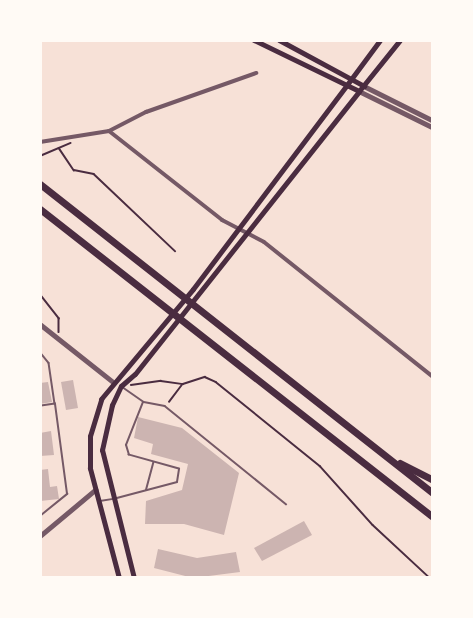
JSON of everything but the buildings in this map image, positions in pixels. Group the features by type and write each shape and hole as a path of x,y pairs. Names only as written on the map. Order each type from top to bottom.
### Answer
{"highway":[{"path":"40,184 432,493"},
{"path":"40,209 432,516"},
{"path":"388,458 432,479"}],"main road":[{"path":"254,40 346,86 362,89"},
{"path":"279,40 352,78 362,89"},
{"path":"119,578 90,468 90,436 101,399 112,381 153,338 238,229 380,40"},
{"path":"134,578 113,499 102,439 121,386 135,374 400,40"}],"street":[{"path":"40,142 109,131 146,112 256,73"},
{"path":"362,89 432,120"},
{"path":"362,89 432,127"},
{"path":"109,131 238,229 264,242 432,376"},
{"path":"40,324 112,381"},
{"path":"40,536 95,490"}],"lane":[{"path":"40,352 49,363 67,494 40,516"},
{"path":"112,381 143,402 165,406 286,504"},
{"path":"99,502 177,482 179,469 129,455 126,445 143,402"},
{"path":"40,406 55,404"},
{"path":"146,491 153,462"}],"path":[{"path":"40,156 90,134"},
{"path":"59,148 74,170 94,174 175,251"},
{"path":"40,294 59,318 59,339"},
{"path":"121,386 161,381 183,384 205,377 216,382 320,466 373,525 430,578"},
{"path":"165,406 183,384"}]}
